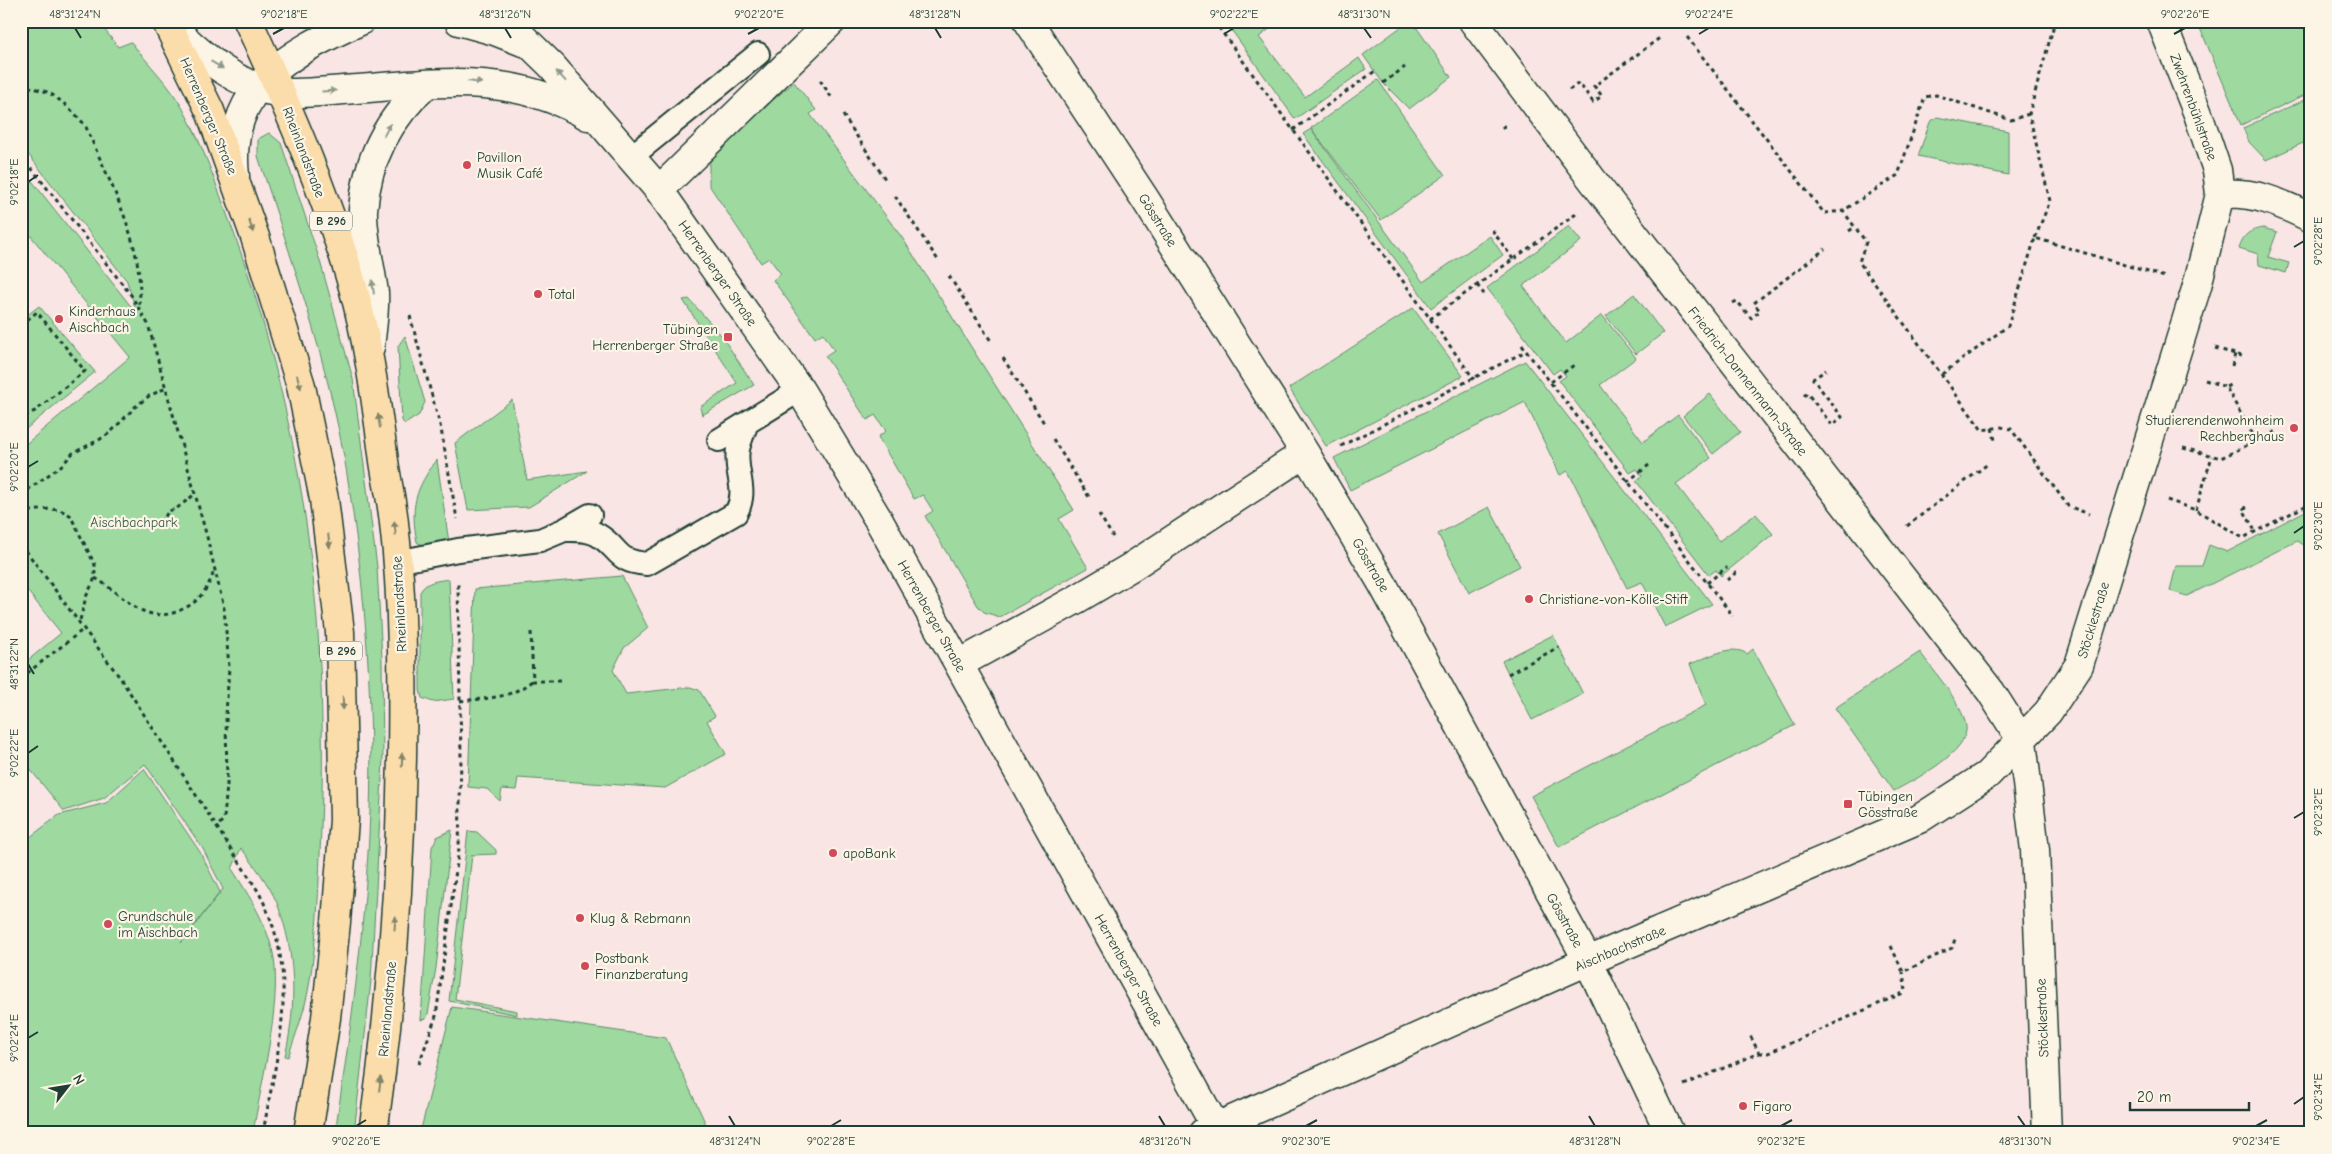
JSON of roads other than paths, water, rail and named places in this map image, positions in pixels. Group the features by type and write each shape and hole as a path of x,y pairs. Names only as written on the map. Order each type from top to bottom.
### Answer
{"main road":[{"name":"Herrenberger Straße","path":"167,21 210,111 236,180"},
{"name":"B 296","path":"248,21 270,84"},
{"name":"Rheinlandstraße","path":"270,84 343,257 370,353 394,522 401,619 401,809 390,984 373,1133"},
{"name":"B 296","path":"236,180 279,311 301,386 313,436 324,499 340,632 344,757 343,838 326,1018 308,1133"}],"street":[{"name":"Herrenberger Straße","path":"167,21 206,58 270,84 308,92 465,81 520,88 563,102 604,125"},
{"name":"Herrenberger Straße","path":"236,180 233,158 238,123 245,105 270,84 312,43 360,21"},
{"name":"Herrenberger Straße","path":"459,21 495,31 527,43"},
{"name":"Herrenberger Straße","path":"506,21 552,66 632,156 659,190 800,390 878,519 959,664 1213,1131"},
{"path":"659,190 832,21"},
{"name":"Gösstraße","path":"1028,21 1145,199 1305,453 1382,583 1588,961 1670,1133"},
{"name":"Friedrich-Dannenmann-Straße","path":"1473,21 1594,182 1991,692 2022,741"},
{"name":"Zwehrenbühlstraße","path":"2161,21 2198,114 2217,170 2220,194"},
{"path":"370,353 374,296 363,212 369,172 392,122 408,101 427,84"},
{"path":"2220,194 2233,193 2270,198 2311,218"},
{"name":"Stöcklestraße","path":"2046,1133 2035,850 2022,741 2048,712 2079,665 2197,286 2220,194"},
{"path":"959,664 1131,567 1305,453"},
{"name":"Aischbachstraße","path":"1213,1131 1588,961 1919,819 1987,775 2022,741"}],"lane":[{"path":"632,156 758,54"},
{"path":"720,440 800,390"},
{"path":"564,530 582,530 598,535 617,554 630,563 646,564 736,513 741,503 743,492 739,471 738,449 747,423"},
{"path":"397,562 458,550 540,540 564,530 590,515"}],"place":[{"name":"Pavillon Musik Café","path":"467,165"},
{"name":"Total","path":"538,294"},
{"name":"Kinderhaus Aischbach","path":"59,319"},
{"name":"Tübingen Herrenberger Straße","path":"728,337"},
{"name":"Studierendenwohnheim Rechberghaus","path":"2294,428"},
{"name":"Christiane-von-Kölle-Stift","path":"1529,599"},
{"name":"Tübingen Gösstraße","path":"1848,804"},
{"name":"apoBank","path":"833,853"},
{"name":"Klug & Rebmann","path":"580,918"},
{"name":"Grundschule im Aischbach","path":"108,924"},
{"name":"Postbank Finanzberatung","path":"585,966"},
{"name":"Figaro","path":"1743,1106"}],"park label":[{"name":"Aischbachpark","path":"134,522"}]}
